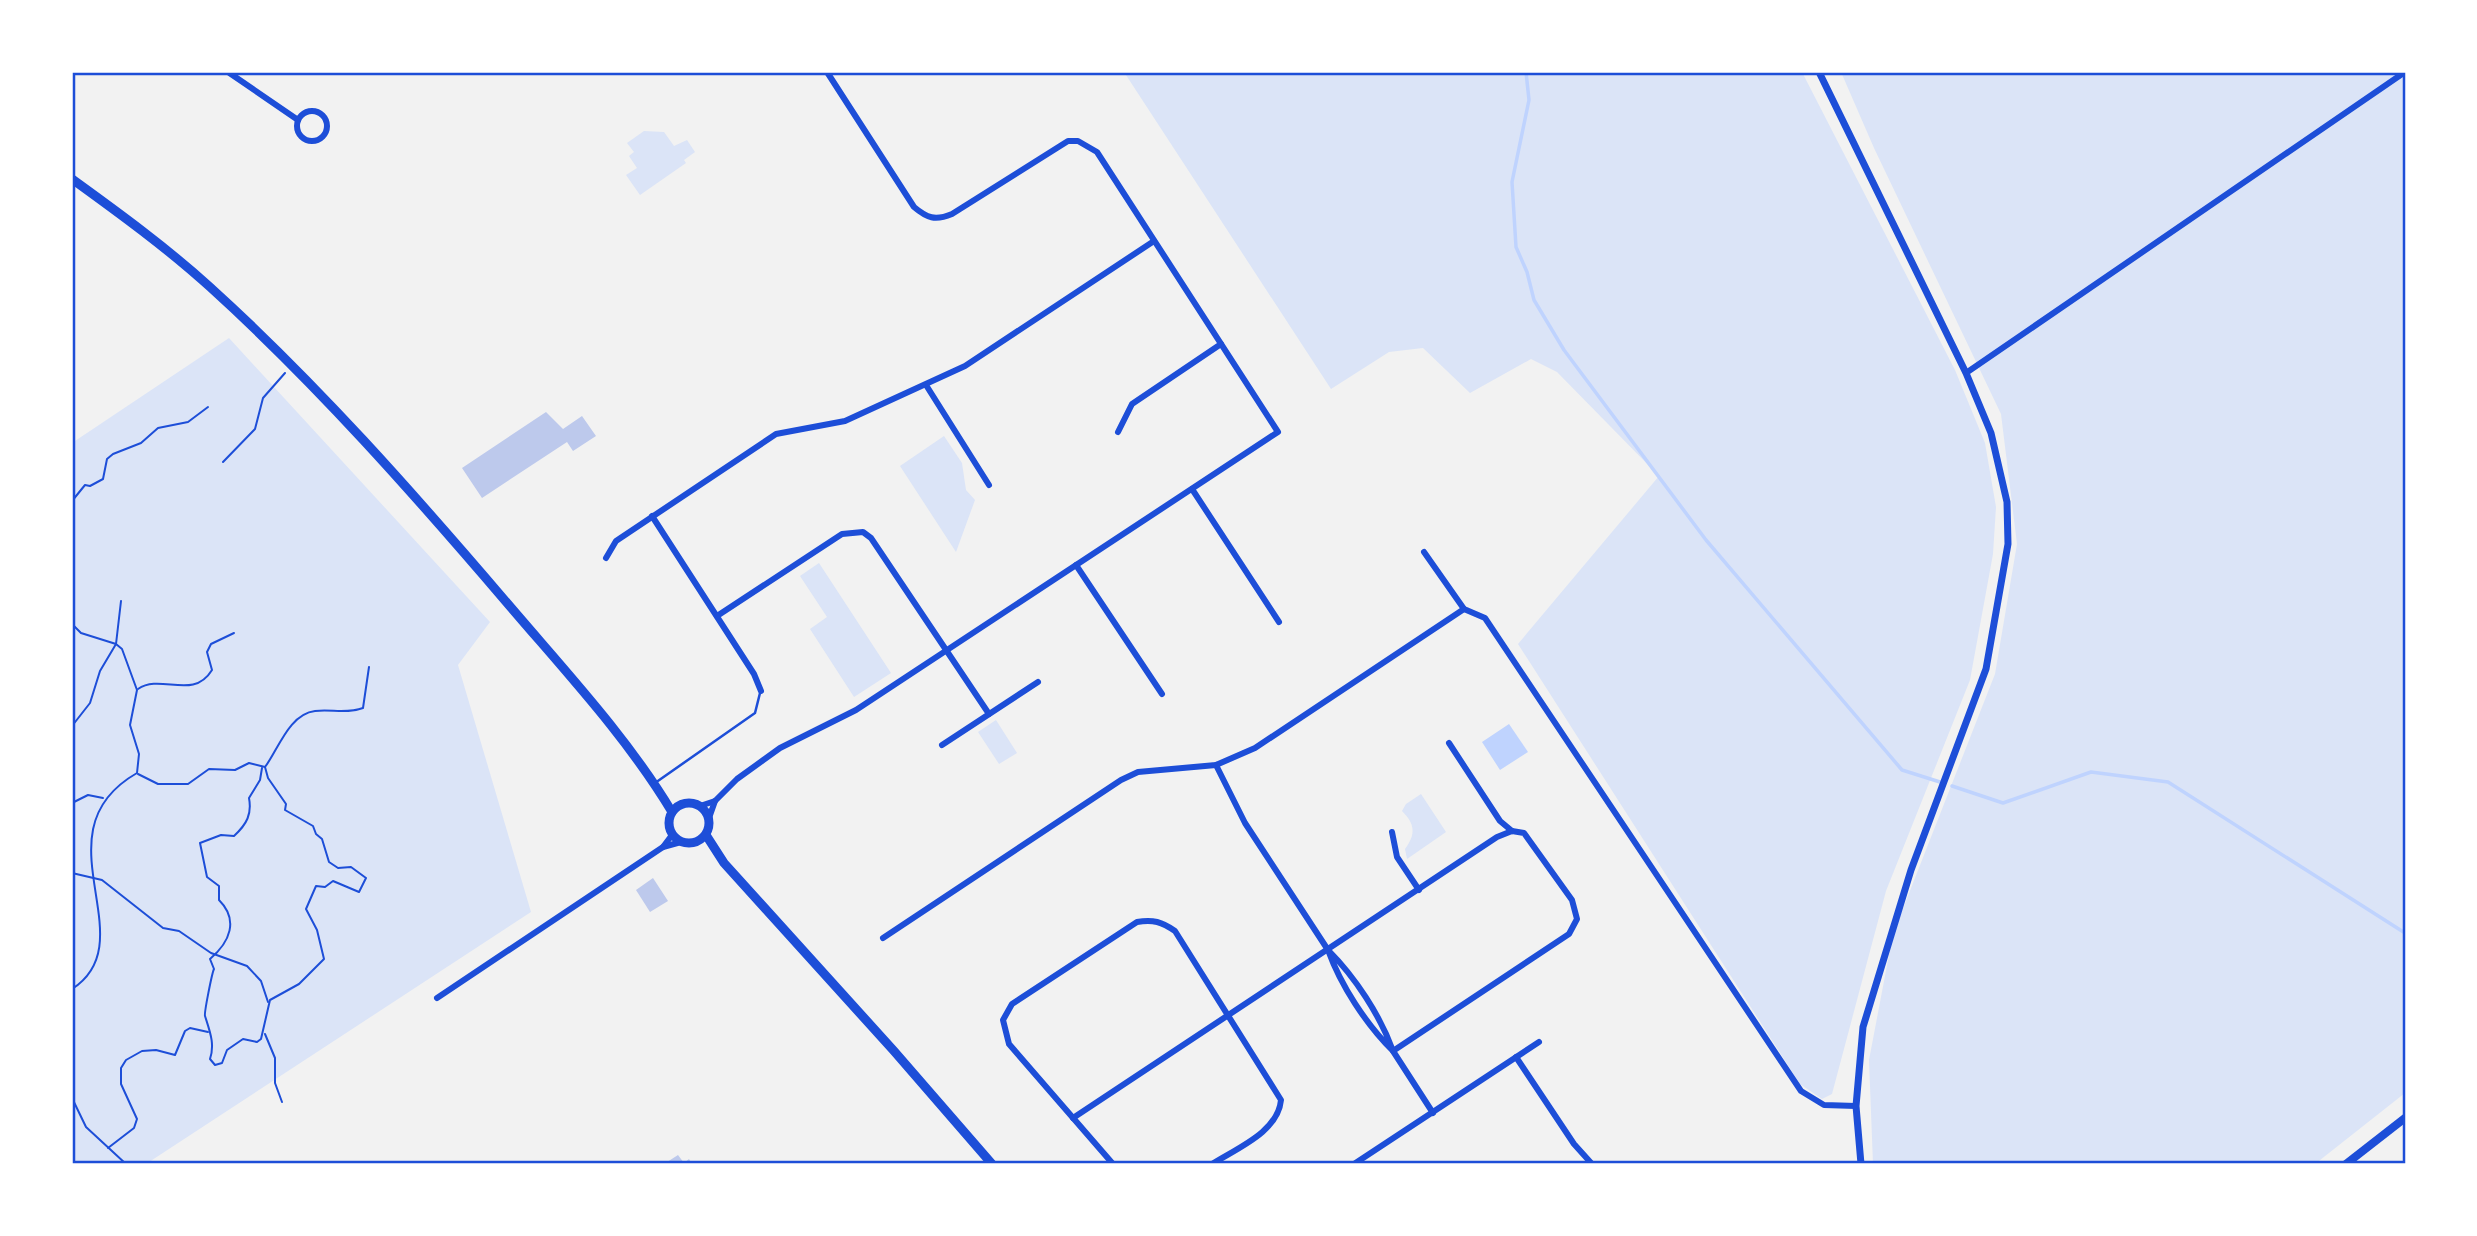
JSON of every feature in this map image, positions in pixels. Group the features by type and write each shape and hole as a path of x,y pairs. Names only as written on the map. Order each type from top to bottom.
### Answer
{"main road":[{"path":"72,179 127,219 209,286 292,366 468,557 583,692 655,783 672,812"},
{"path":"655,783 681,805"},
{"path":"698,842 706,835 709,818 700,806 692,803 681,805 672,812 669,824 672,835 681,842 698,842 724,863 992,1164"},
{"path":"706,835 724,863"},
{"path":"2346,1164 2405,1118"}],"street":[{"path":"228,72 278,110 298,120"},
{"path":"700,806 715,800 760,760 803,734 856,710 1278,432 1097,152 1079,141 1068,141 952,214 939,219 926,217 914,207 827,72"},
{"path":"1819,72 1966,373 1996,448 2007,502 2006,554 1986,668 1911,870 1871,991 1859,1049 1856,1106 1861,1164"},
{"path":"1966,373 2405,72"},
{"path":"315,111 324,117 326,132 315,141 306,140 299,134 298,120 305,112 315,111"},
{"path":"606,558 616,541 776,434 845,421 965,366 1154,242"},
{"path":"1118,432 1132,404 1221,344"},
{"path":"926,385 989,485"},
{"path":"1192,489 1279,622"},
{"path":"652,516 754,674 761,691"},
{"path":"717,616 842,534 859,532 871,538 989,714"},
{"path":"1424,551 1464,609 1485,618 1801,1091 1824,1105 1856,1106"},
{"path":"1076,565 1162,695"},
{"path":"883,938 1121,780 1150,770 1216,765 1255,748 1464,609"},
{"path":"942,746 1038,682"},
{"path":"1392,1051 1569,934 1577,919 1572,900 1531,838 1512,831 1500,821 1449,743"},
{"path":"1216,765 1245,823 1328,950 1335,970 1378,1037 1392,1051 1433,1113"},
{"path":"709,818 715,800"},
{"path":"1073,1118 1497,836 1512,831"},
{"path":"1392,832 1398,857 1419,890"},
{"path":"663,847 672,835"},
{"path":"437,998 663,847 681,842"},
{"path":"1114,1164 1009,1044 1003,1020 1012,1004 1137,922 1156,921 1175,931 1276,1087 1281,1100 1280,1113 1272,1125 1212,1164"},
{"path":"1354,1164 1539,1042"},
{"path":"1516,1057 1574,1144 1592,1164"}],"lane":[{"path":"655,783 755,713 761,691"}],"path":[{"path":"223,462 235,454 255,429 263,398 292,366"},
{"path":"72,501 85,485 90,486 103,479 107,459 113,454 141,443 158,428 188,422 208,407"},
{"path":"72,726 90,703 100,671 116,644 121,601"},
{"path":"72,624 81,633 116,644 122,649 137,690 130,725 139,754 137,773"},
{"path":"137,690 151,684 189,687 199,683 212,670 207,654 211,644 234,633"},
{"path":"265,1034 257,1042 243,1040 230,1047 222,1063 215,1065 210,1059 214,1048 204,1012 211,994 208,982 214,969 210,959 217,954 229,934 231,913 219,900 219,886 207,877 200,843 221,835 234,836 248,822 251,807 249,798 264,768 282,737 308,713 337,709 351,713 363,708 369,667"},
{"path":"137,773 158,784 188,784 209,769 235,770 249,764 264,768"},
{"path":"264,768 286,804 285,810 313,825 316,834 322,839 329,862 338,868 351,867 366,878 359,892 333,881 325,887 316,886 306,909 317,930 324,959 299,984 268,1003"},
{"path":"72,989 87,974 100,951 93,877 93,819 116,785 137,773"},
{"path":"72,803 88,795 104,799"},
{"path":"72,873 102,880 163,928 179,931 205,950 234,959 254,972 265,988 268,1003 265,1034 275,1058 274,1077 282,1102"},
{"path":"108,1148 134,1128 137,1119 121,1084 121,1068 126,1060 149,1050 175,1055 185,1031 190,1028 211,1032"},
{"path":"72,1098 86,1127 126,1164"}],"shaded area":[{"path":"1124,72 1802,72 1955,370 1985,443 1996,507 1993,554 1970,680 1886,891 1832,1094 1822,1099 1800,1084 1518,644 1659,476 1557,372 1531,359 1470,393 1423,348 1389,352 1331,389"},
{"path":"1841,72 2405,72 2405,1093 2315,1164 1873,1164 1869,1060 1893,934 1995,674 2017,544 2001,414 1874,148"},
{"path":"644,131 664,132 674,146 687,140 695,152 684,160 686,163 640,195 626,175 637,168 629,156 634,152 627,143"},
{"path":"229,338 490,622 458,665 531,912 146,1164 72,1164 72,443"},
{"path":"944,436 962,463 966,490 975,500 956,552 900,466"},
{"path":"819,563 891,673 854,697 810,629 827,617 800,576"},
{"path":"996,720 1017,753 999,764 978,732"},
{"path":"1421,794 1446,832 1407,859 1405,849 1411,839 1412,825 1402,811 1406,804"}],"water":[{"path":"1509,724 1528,752 1500,770 1482,742"}],"building":[{"path":"546,412 563,429 582,416 596,436 573,451 567,442 482,498 462,468"},
{"path":"653,878 668,901 650,912 636,890"},
{"path":"678,1155 684,1163 689,1159 692,1164 664,1164"}],"waterway":[{"path":"1526,72 1529,100 1512,182 1516,247 1527,272 1534,300 1564,350 1706,540 1902,770 1940,782"},
{"path":"1952,786 2003,803 2091,772 2168,782 2405,933"}]}
